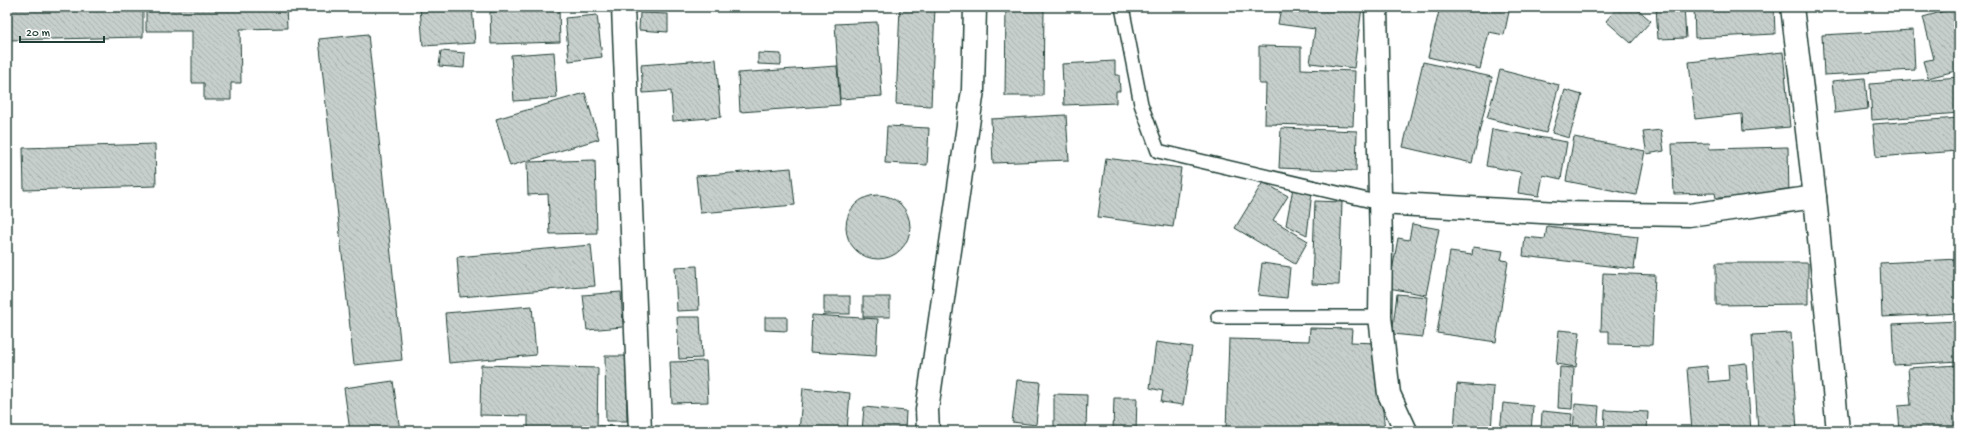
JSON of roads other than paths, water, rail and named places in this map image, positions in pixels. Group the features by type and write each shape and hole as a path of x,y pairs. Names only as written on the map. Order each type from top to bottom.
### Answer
{"street":[{"path":"623,7 640,431"},
{"path":"928,431 927,410 973,90 975,7"},
{"path":"1376,7 1380,203 1380,317 1389,394 1406,431"},
{"path":"1792,7 1815,197 1838,431"},
{"path":"1380,203 1558,213 1689,215 1815,197"}],"lane":[{"path":"1122,7 1141,104 1158,151 1380,203"},
{"path":"1218,317 1380,317"}]}
